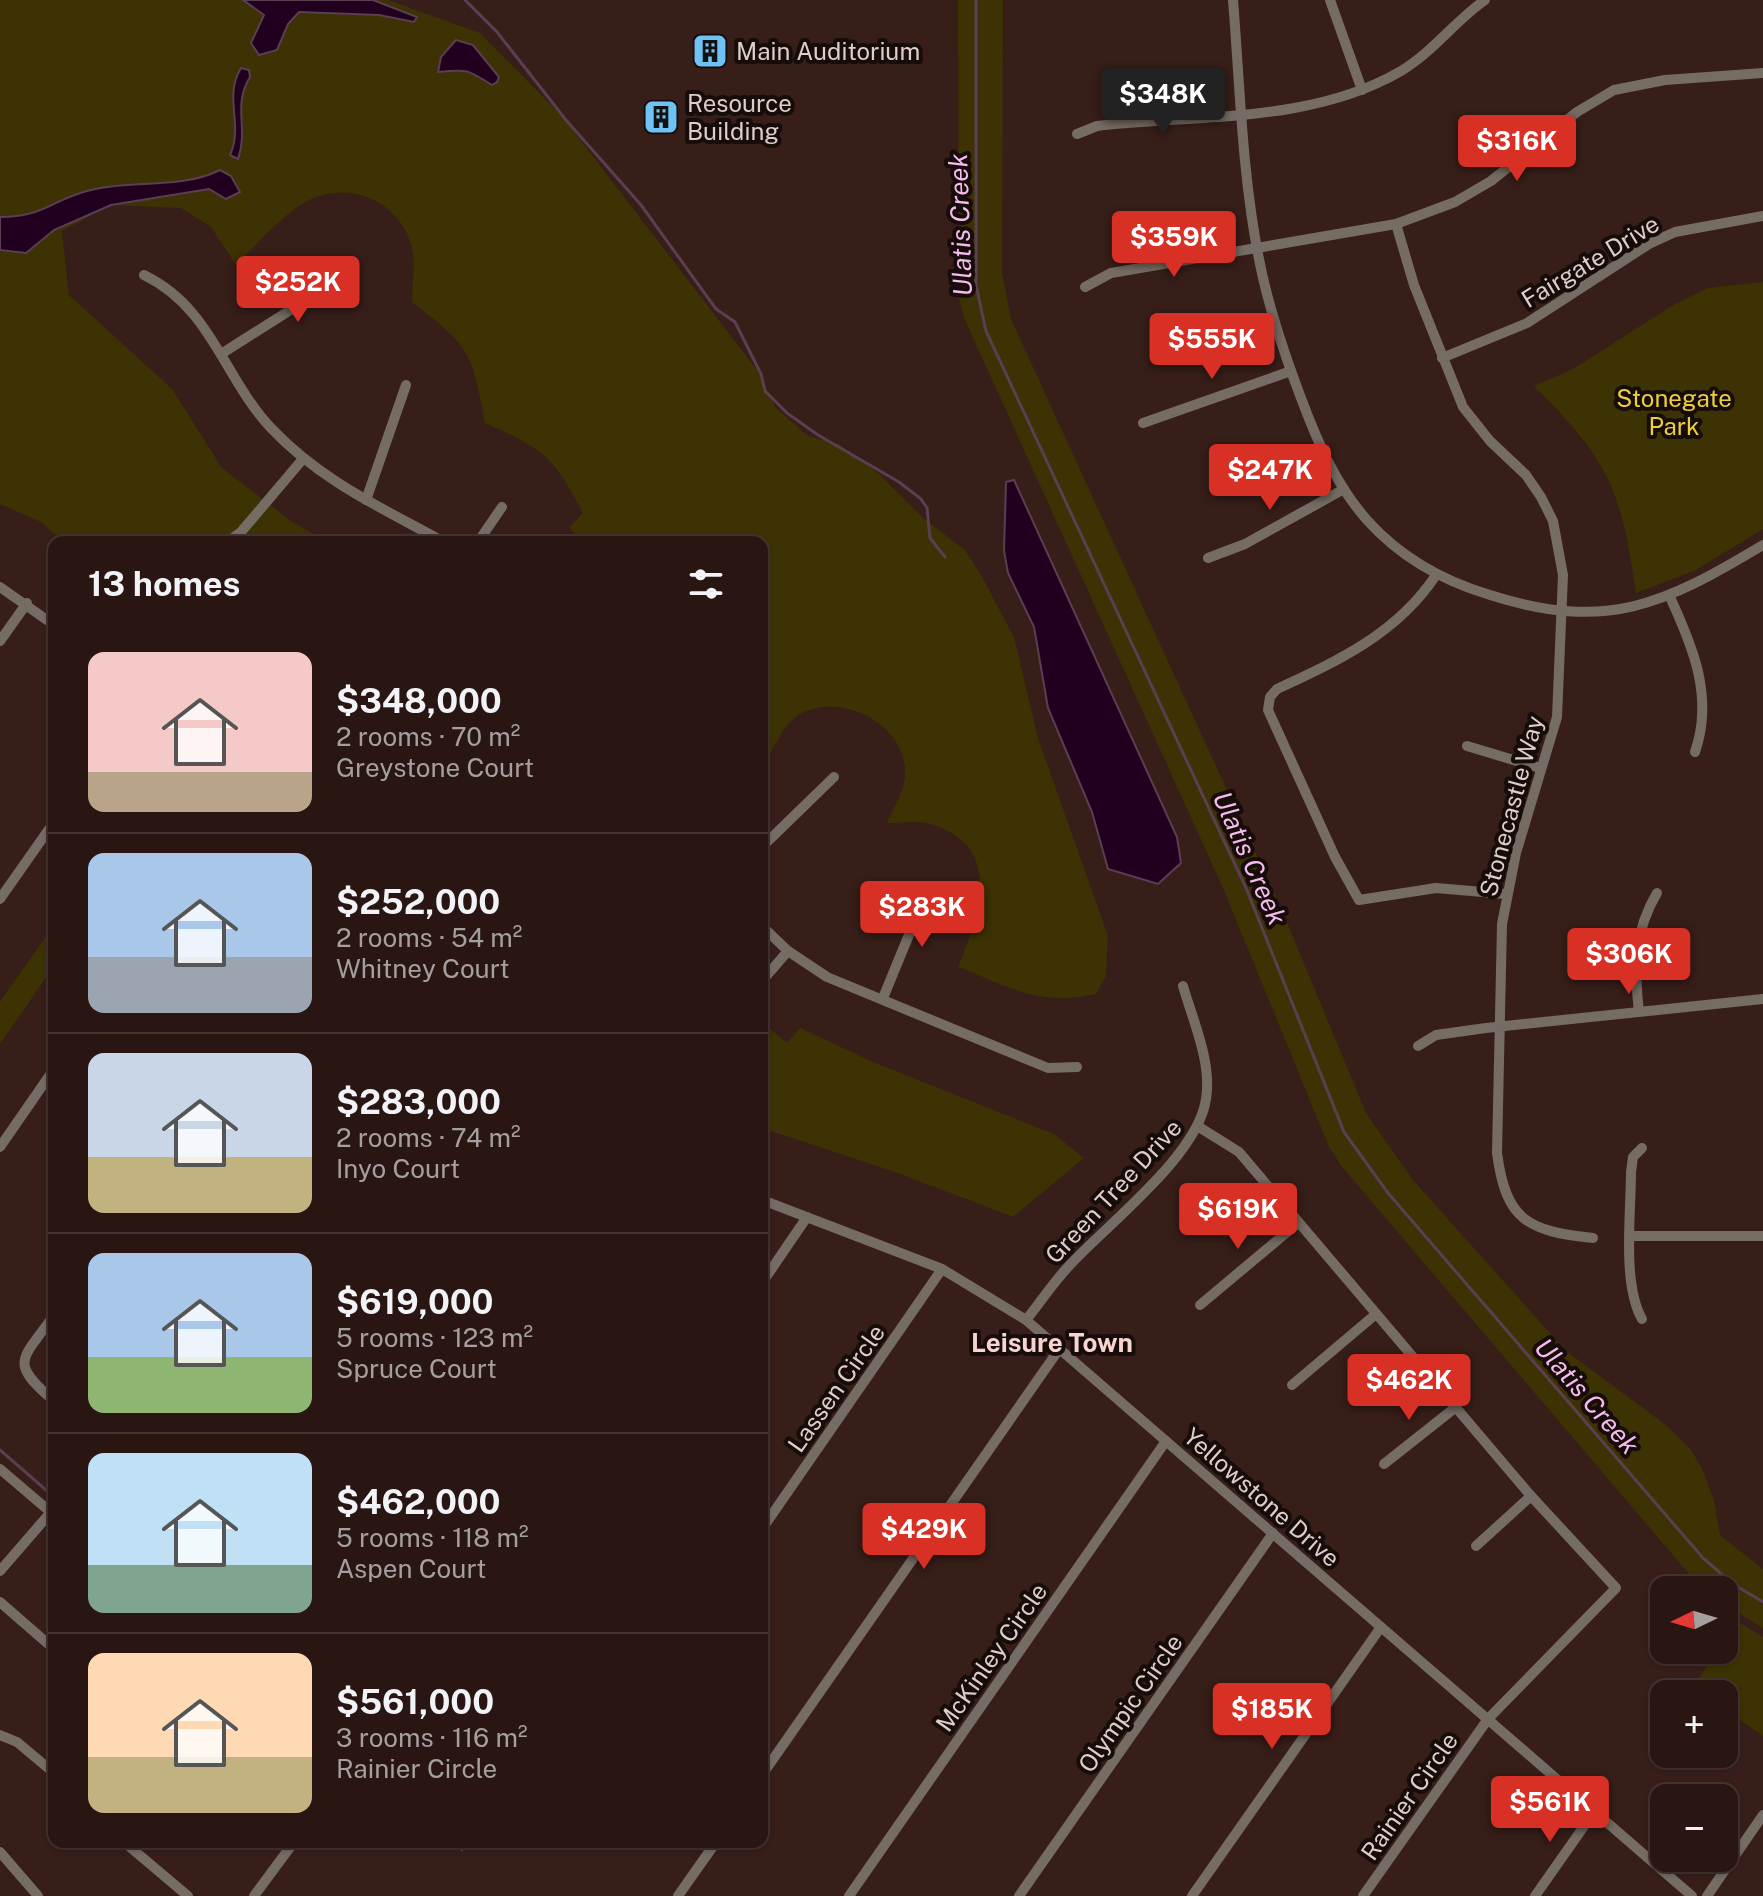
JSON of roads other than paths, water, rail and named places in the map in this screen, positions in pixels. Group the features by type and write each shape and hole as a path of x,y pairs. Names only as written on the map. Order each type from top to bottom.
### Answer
{"street":[{"path":"1233,0 1256,247 1291,371 1322,450 1344,489 1368,521 1436,575 1518,604 1563,612 1620,610 1670,597 1763,545"},
{"path":"1330,0 1362,90"},
{"path":"1077,134 1097,126 1320,104 1362,90 1424,55 1485,0"},
{"path":"1085,287 1111,273 1256,247 1358,234 1396,224 1455,202 1491,181 1577,112 1614,90 1665,80 1763,73"},
{"name":"Fairgate Drive","path":"1442,358 1527,323 1649,244 1675,232 1763,216"},
{"name":"Stonecastle Way","path":"1396,224 1442,358 1463,407 1475,426 1526,475 1553,521 1563,575 1557,717 1506,894 1500,959 1497,1153 1500,1181 1508,1201 1521,1219 1538,1229 1593,1238"},
{"path":"221,354 325,288 344,262"},
{"path":"144,275 176,293 192,310 268,425 302,460 338,486 433,536"},
{"path":"1143,423 1291,371"},
{"path":"366,500 406,385"},
{"path":"235,536 302,460"},
{"path":"1208,558 1245,544 1344,489"},
{"path":"482,536 502,507"},
{"path":"1436,575 1407,613 1392,626 1361,647 1277,689 1269,700 1268,710 1335,857 1359,900 1436,888 1506,894"},
{"path":"0,587 48,620"},
{"path":"1670,597 1693,650 1703,688 1703,721 1695,752"},
{"path":"0,641 27,603"},
{"path":"1467,746 1540,768"},
{"path":"768,841 834,777"},
{"path":"0,899 48,831"},
{"path":"883,998 913,925 913,893"},
{"path":"1639,1012 1638,937 1644,914 1657,893"},
{"path":"768,932 788,951 827,977 1048,1068 1077,1067"},
{"path":"768,974 788,951"},
{"name":"Green Tree Drive","path":"1026,1320 1067,1267 1116,1223 1199,1127 1206,1100 1207,1077 1183,986"},
{"path":"1418,1046 1436,1035 1498,1026 1763,999"},
{"path":"0,1147 48,1078"},
{"path":"1199,1127 1239,1152 1531,1496 1476,1546"},
{"path":"1642,1148 1633,1157 1631,1172 1630,1285 1633,1304 1642,1319"},
{"name":"Yellowstone Drive","path":"768,1202 942,1269 1026,1320 1692,1896"},
{"path":"768,1274 807,1217"},
{"path":"1200,1305 1298,1223"},
{"path":"1632,1236 1763,1236"},
{"name":"Lassen Circle","path":"768,1520 942,1269"},
{"path":"1292,1385 1376,1314"},
{"path":"48,1323 18,1367 48,1396"},
{"path":"768,1766 1060,1348"},
{"path":"1384,1464 1456,1407"},
{"name":"McKinley Circle","path":"849,1896 1166,1441"},
{"path":"0,1469 48,1511"},
{"name":"Rainier Circle","path":"1363,1896 1488,1719 1616,1588 1531,1496"},
{"path":"0,1571 48,1518"},
{"name":"Olympic Circle","path":"1019,1896 1273,1533"},
{"path":"0,1602 48,1644"},
{"path":"1192,1896 1381,1627"},
{"path":"0,1735 17,1742 48,1768"},
{"path":"1535,1896 1594,1812"},
{"path":"1707,1896 1763,1815"},
{"path":"131,1848 188,1896"},
{"path":"254,1896 290,1848"},
{"path":"678,1896 712,1848"},
{"path":"0,1852 38,1896"}],"waterway":[{"path":"465,0 497,32 566,120 641,205 716,309 735,322 761,374 765,391 787,413 818,435 899,482 921,499 927,508 930,538 945,557"},
{"name":"Ulatis Creek","path":"976,0 976,285 986,331 1246,888 1344,1132 1388,1193 1703,1558 1733,1584 1763,1602"},
{"path":"0,1450 48,1492"}],"place":[{"name":"Main Auditorium","path":"710,51"},
{"name":"Resource Building","path":"661,117"}],"district":[{"name":"Leisure Town","path":"1052,1342"}],"park label":[{"name":"Stonegate Park","path":"1674,412"}]}
